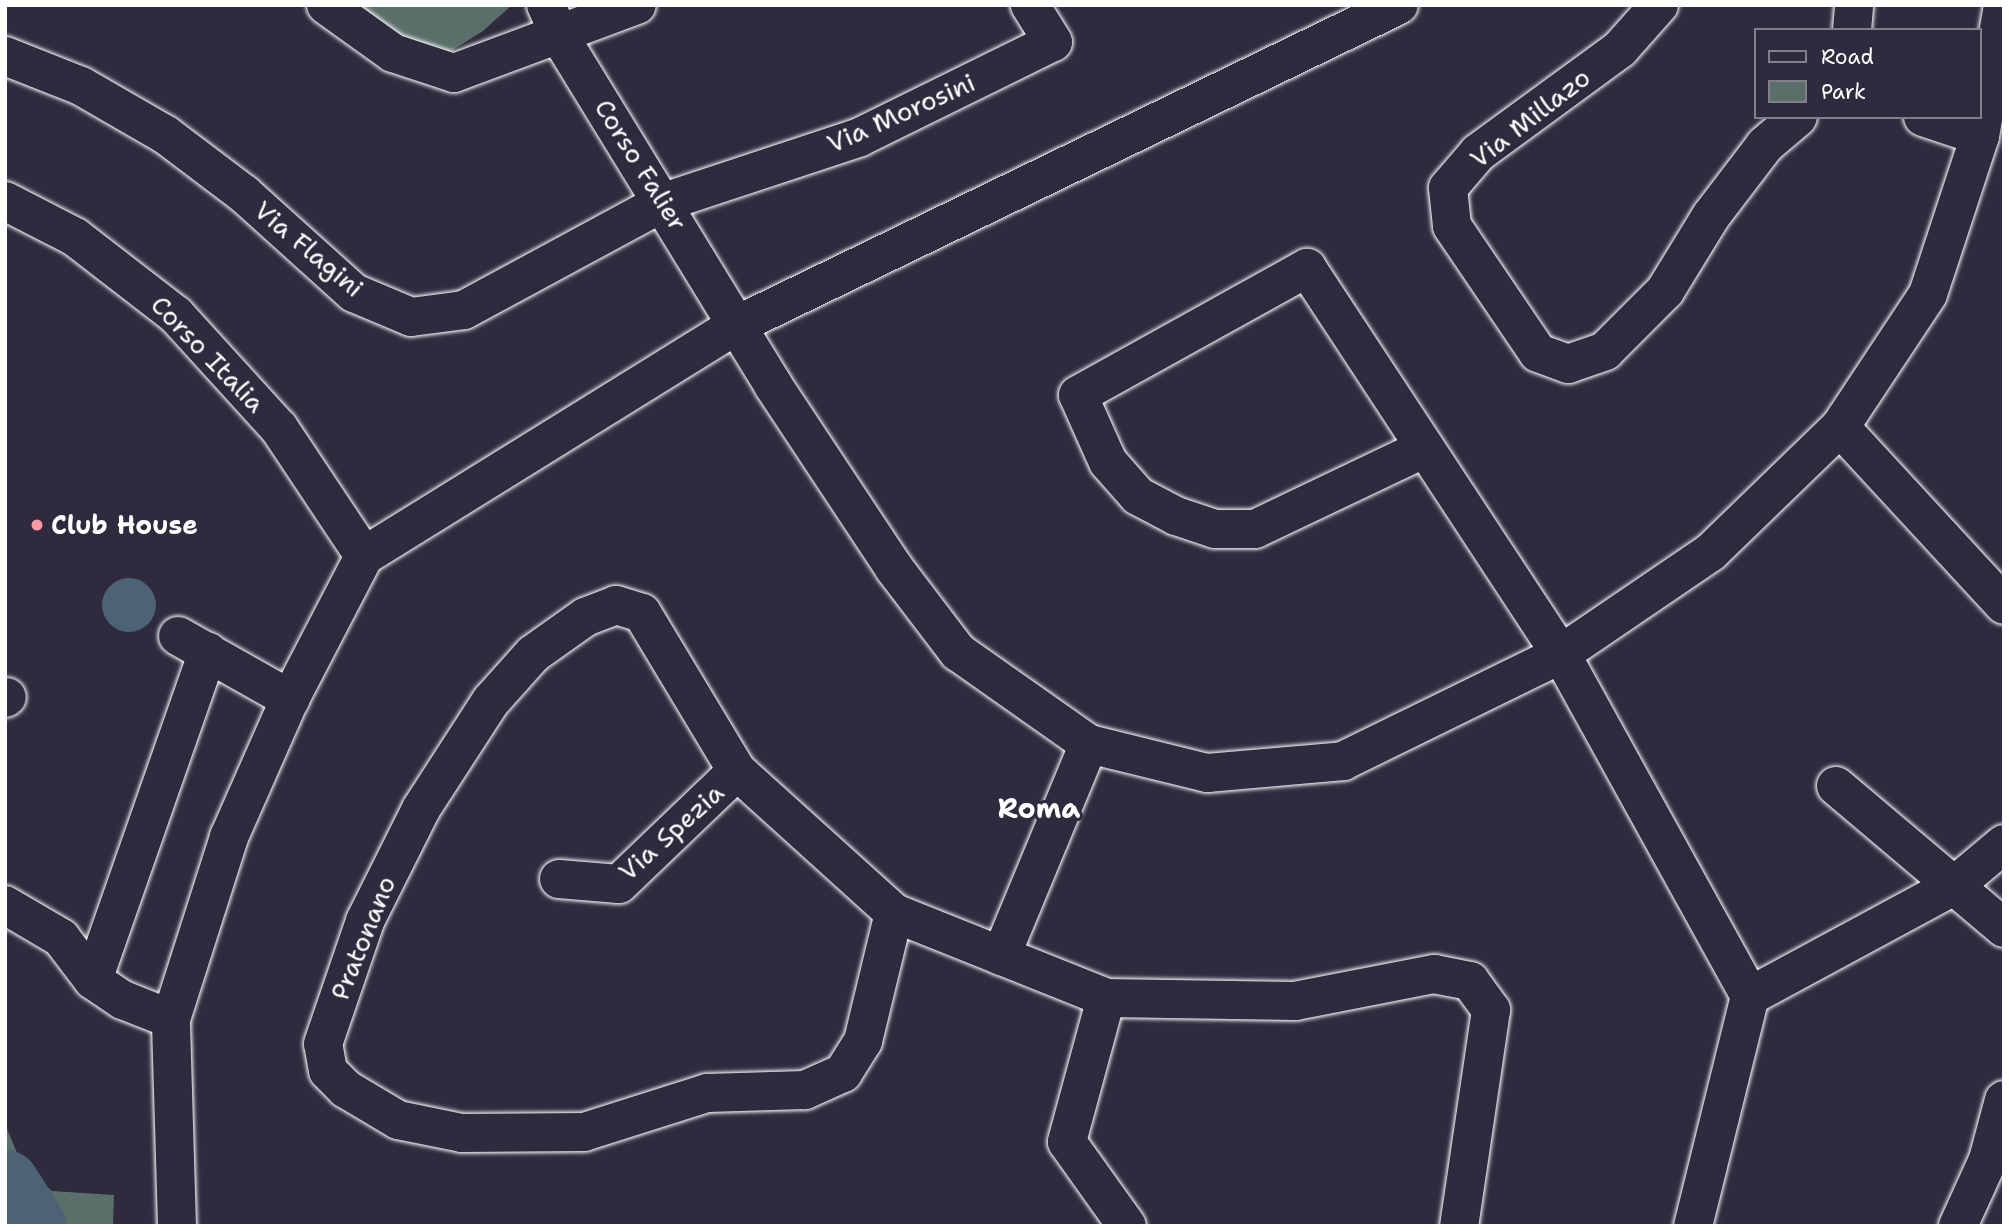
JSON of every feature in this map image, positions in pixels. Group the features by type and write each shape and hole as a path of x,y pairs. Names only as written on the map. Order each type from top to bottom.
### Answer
{"street":[{"path":"326,5 394,53 454,73 553,21 637,5"},
{"name":"Via Morosini","path":"664,202 860,137 1053,42 1030,5"},
{"path":"178,1212 171,1019 229,837 290,699 364,556 737,325 1399,5"},
{"name":"Via Millazo","path":"1660,5 1620,49 1478,153 1448,188 1452,226 1538,353 1567,363 1605,351 1665,292 1711,216 1765,145 1796,119"},
{"path":"1852,28 1854,5"},
{"path":"1001,956 1089,744 1208,773 1343,761 1561,653 1711,552 1840,426 1928,293 1980,136 2003,5"},
{"name":"Corso Falier","path":"553,21 737,325 894,568 958,652 1089,744"},
{"name":"Via Flagini","path":"5,56 81,86 166,135 244,194 354,293 411,317 464,310 664,202"},
{"path":"1929,119 1980,136"},
{"name":"Corso Italia","path":"5,201 75,237 176,315 279,428 364,556"},
{"path":"1425,448 1255,529 1215,529 1175,516 1138,496 1108,462 1078,395 1307,268 1561,653 1750,996 1692,1226"},
{"path":"1840,426 2004,605"},
{"name":"Pratonano","path":"616,605 642,613 737,771 894,913 863,1041 843,1073 805,1090 707,1093 584,1132 462,1133 398,1121 346,1089 328,1071 323,1044 365,921 421,809 491,701 533,654 585,617 616,605"},
{"path":"93,980 193,644 290,699"},
{"name":"Via Spezia","path":"559,878 619,884 737,771"},
{"path":"1836,786 2004,928"},
{"path":"1750,996 1955,885 2004,844"},
{"path":"5,905 61,938 93,980 123,1000 171,1019"},
{"path":"894,913 1106,998 1295,1001 1434,974 1471,981 1490,1010 1459,1226"},
{"path":"1106,998 1067,1142 1127,1226"},
{"path":"1958,1226 1996,1162 2004,1100"}],"green space":[{"path":"347,5 512,5 483,31 448,53 408,46"},
{"path":"5,1124 23,1167 52,1191 114,1195 113,1226 5,1226"}],"water":[{"path":"134,578 144,582 152,590 156,605 152,620 144,628 124,632 114,628 106,620 102,600 106,590 114,582"}],"waterway":[{"path":"5,1185 31,1226"}],"place":[{"name":"Club House","path":"37,525"}],"district":[{"name":"Roma","path":"1039,808"}]}
